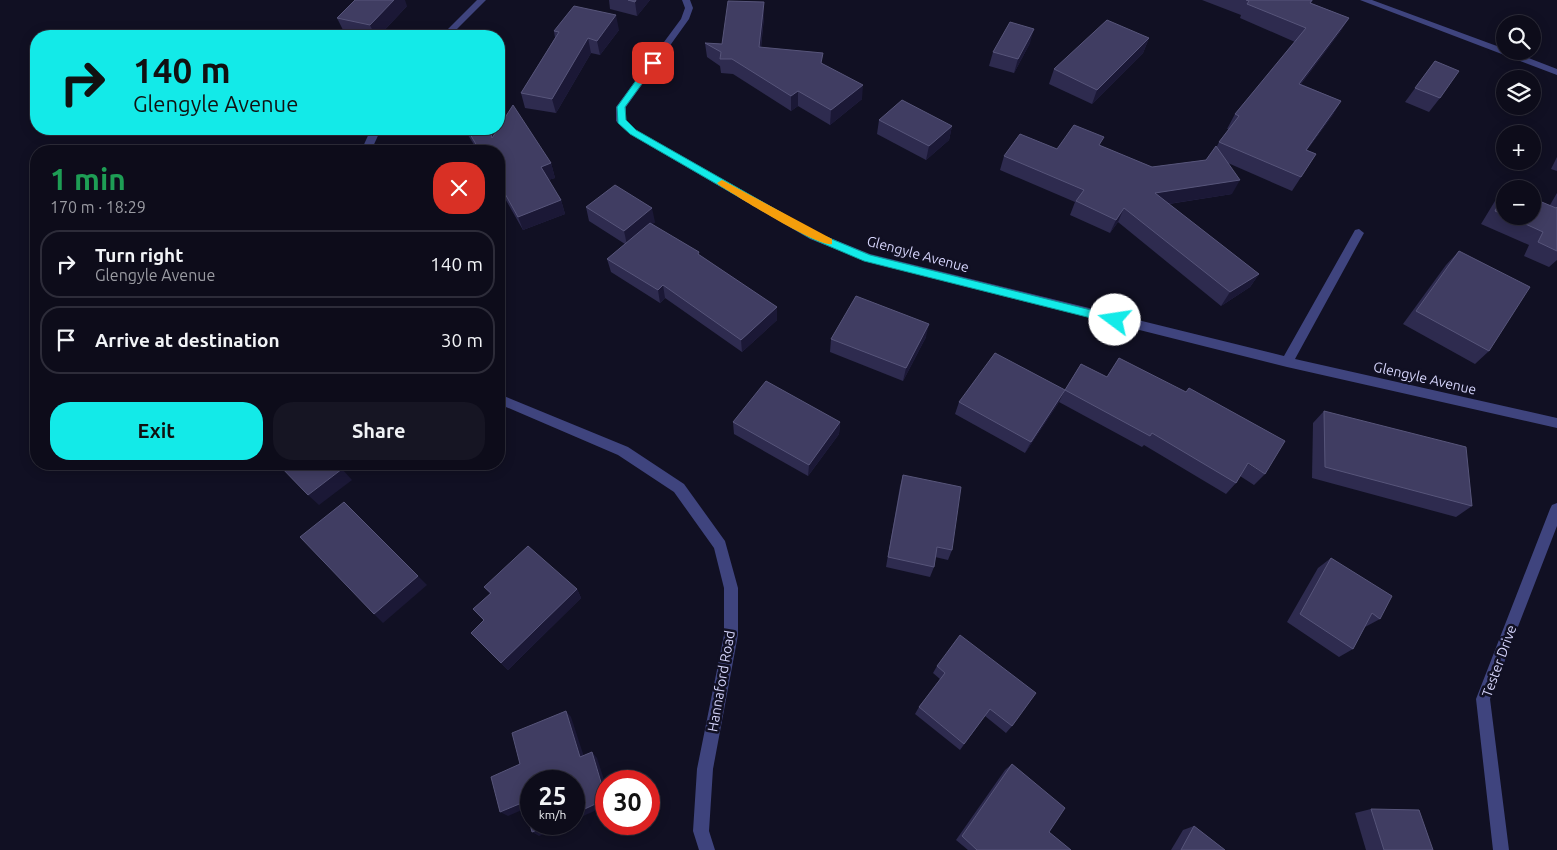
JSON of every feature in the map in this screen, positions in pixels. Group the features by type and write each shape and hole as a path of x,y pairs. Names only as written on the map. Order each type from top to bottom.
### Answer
{"street":[{"path":"451,30 482,0"},
{"name":"Glengyle Avenue","path":"686,0 689,8 685,19 621,107 621,121 633,132 814,236 868,258 1287,362 1557,423"},
{"path":"1364,0 1557,72"},
{"path":"1287,362 1359,233"},
{"name":"Hannaford Road","path":"505,401 623,450 679,488 720,545 731,588 731,635 705,769 702,831 707,850"},
{"name":"Tester Drive","path":"1500,850 1483,699 1557,510"}],"building":[{"path":"355,0 394,0 370,25 337,18"},
{"path":"1246,0 1312,0 1310,3 1349,18 1299,84 1341,101 1306,150 1316,154 1301,177 1219,142 1239,116 1235,114 1306,28 1247,4 1249,1"},
{"path":"728,1 764,2 759,47 823,53 821,63 863,85 831,110 798,91 791,96 732,59 720,59 721,52 705,43 722,44"},
{"path":"574,6 616,15 597,41 588,38 552,99 521,93 559,32 554,31"},
{"path":"1107,20 1149,38 1097,90 1054,69"},
{"path":"1010,22 1034,29 1018,59 993,52"},
{"path":"1435,61 1459,71 1440,98 1415,88"},
{"path":"902,100 952,126 929,146 879,120"},
{"path":"513,105 551,163 541,167 561,200 518,217 505,194 505,145 476,145 471,135 491,135 492,138 494,135 505,135 505,118"},
{"path":"1074,125 1104,137 1099,145 1152,167 1206,160 1216,146 1240,180 1155,193 1259,274 1230,292 1124,208 1116,220 1076,201 1084,190 1004,156 1020,134 1057,149"},
{"path":"615,185 652,208 624,231 586,207"},
{"path":"1541,202 1557,207 1557,251 1538,242 1543,232 1528,225 1541,225"},
{"path":"650,223 699,252 698,254 777,307 741,340 663,285 658,290 607,259"},
{"path":"1459,251 1530,287 1489,351 1416,311"},
{"path":"856,296 929,324 906,368 831,339"},
{"path":"995,353 1065,390 1031,442 959,402"},
{"path":"1119,358 1186,392 1189,388 1285,441 1265,474 1248,463 1236,483 1152,433 1150,436 1065,390 1081,364 1107,377"},
{"path":"766,381 840,422 809,465 733,422"},
{"path":"1324,411 1466,447 1472,506 1325,467"},
{"path":"284,470 341,470 308,495"},
{"path":"903,475 961,487 952,550 937,547 934,567 888,557"},
{"path":"344,502 418,576 374,614 300,537"},
{"path":"528,546 577,589 501,663 471,633 484,620 473,609 491,593 484,587"},
{"path":"1331,558 1392,596 1380,619 1372,613 1353,649 1300,614"},
{"path":"960,635 1036,693 1012,726 990,709 964,744 919,707 945,673 937,666"},
{"path":"566,711 580,757 592,752 597,770 595,770 595,804 585,809 585,770 520,770 520,804 500,812 491,777 520,764 512,733"},
{"path":"1012,764 1065,808 1049,832 1071,850 977,850 962,836"},
{"path":"1371,809 1419,810 1433,850 1384,850"},
{"path":"1194,826 1225,850 1181,850"}],"slow traffic":[{"path":"722,183 814,236 828,242"}],"route":[{"path":"653,63 621,107 621,121 633,132 814,236 868,258 1115,320"}]}
